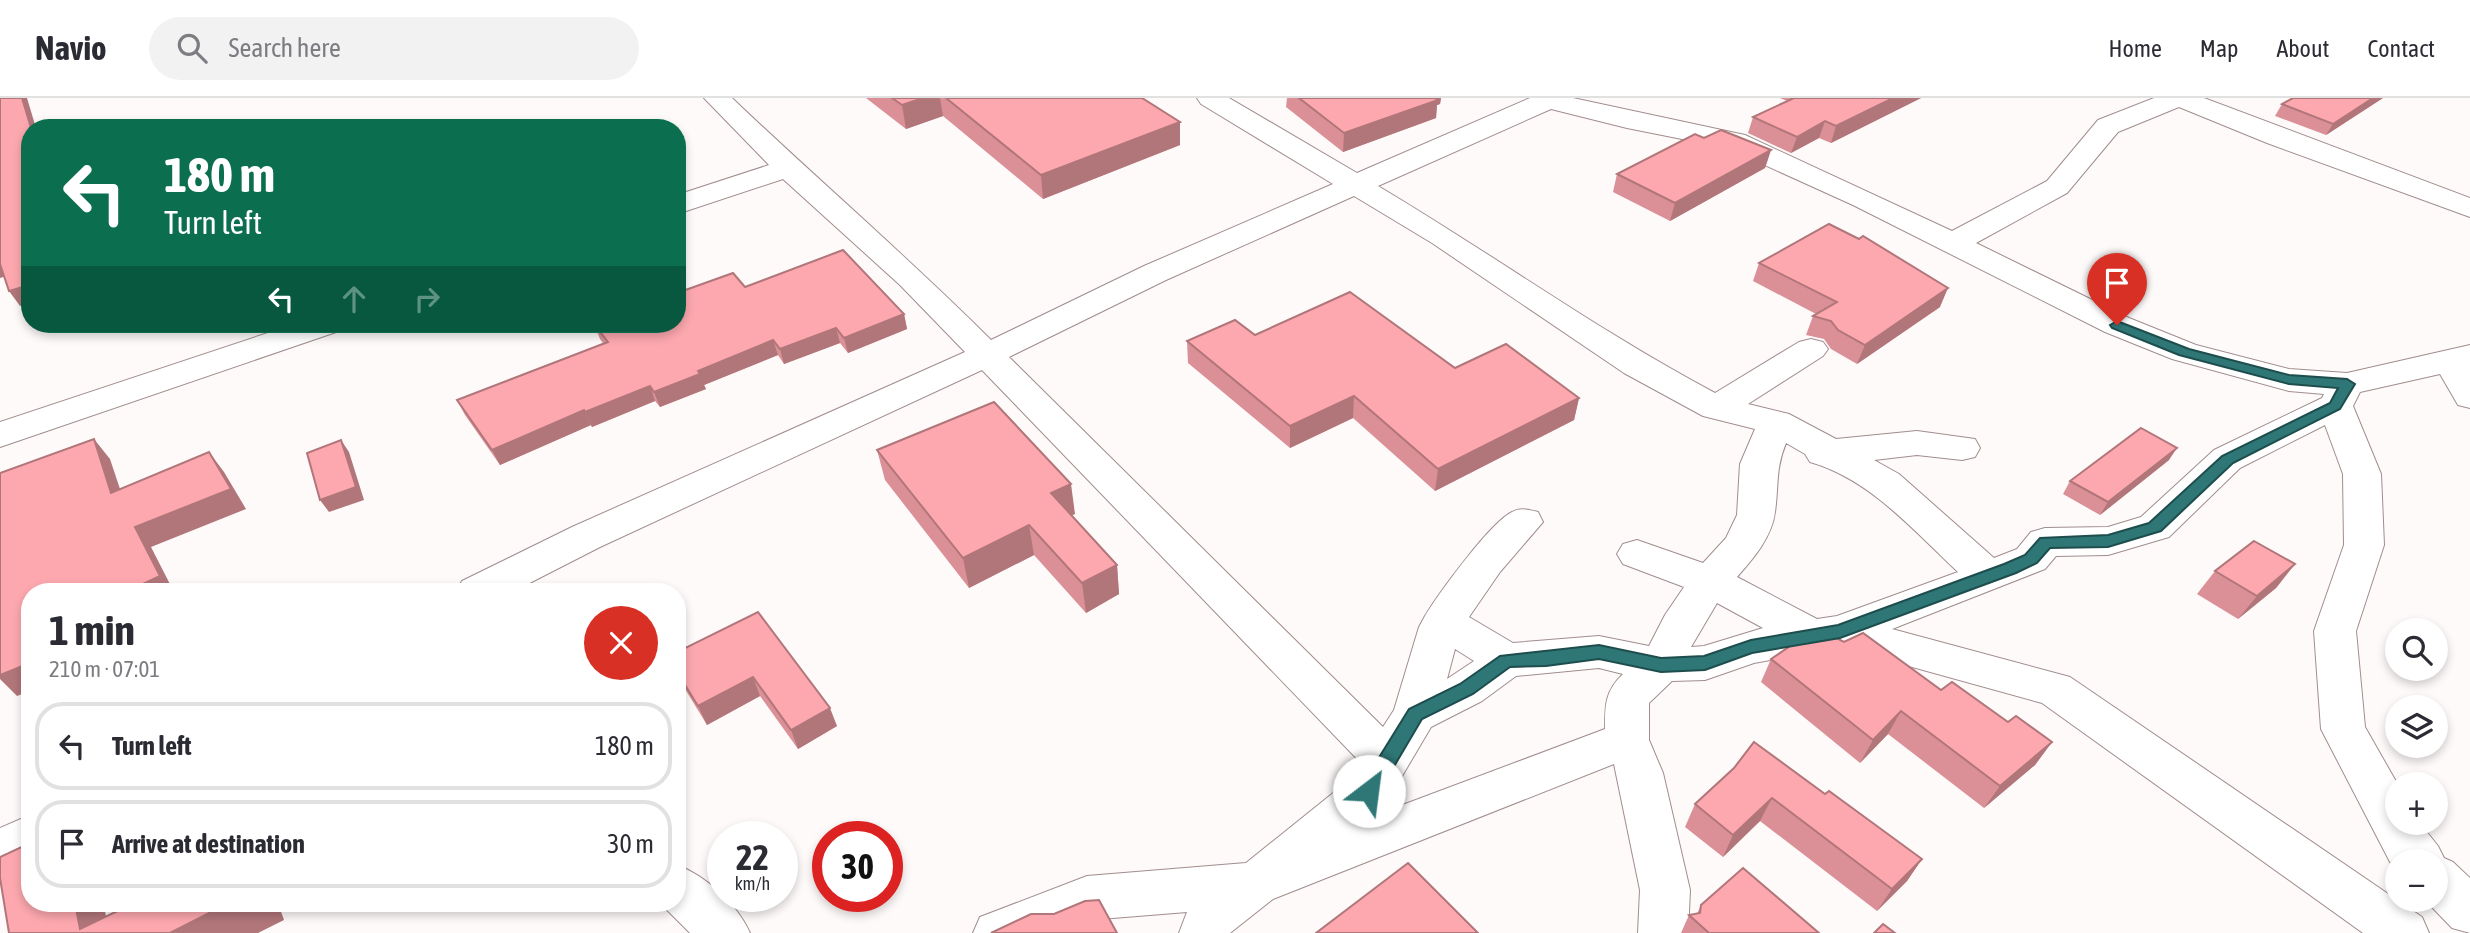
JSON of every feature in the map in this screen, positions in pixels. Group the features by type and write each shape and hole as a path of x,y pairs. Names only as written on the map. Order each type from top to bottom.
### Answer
{"street":[{"path":"717,98 788,167 901,269 1387,760"},
{"path":"1210,98 1443,237 1636,365 1716,408 1776,422 1886,484 1989,577"},
{"path":"1953,243 2057,187 2108,126 2179,98 2470,208"},
{"path":"494,583 586,537 987,355 1132,284 1551,99 1730,149 1782,160 2117,325 2184,352 2341,395"},
{"path":"1675,105 1730,149"},
{"path":"686,202 788,167"},
{"path":"0,435 300,333"},
{"path":"1716,408 1811,349"},
{"path":"1443,622 1507,660 1546,659 1599,652 1661,665 1705,663 1751,646 1827,633 1989,577 2031,559 2045,542 2108,541 2155,527 2227,459 2341,395 2460,359 2470,397"},
{"path":"2341,395 2362,474 2364,545 2335,631 2343,729 2409,849"},
{"path":"1662,933 1665,890 1640,773 1627,740 1627,697 1661,665 1680,626 1710,581 1742,546 1756,515 1759,464 1776,422"},
{"path":"1759,464 1830,452 1917,443 1962,448"},
{"path":"1204,933 1209,919 1369,791 1415,714 1443,622 1486,562 1524,522"},
{"path":"1637,554 1710,581 1827,633 2055,689 2404,933"},
{"path":"1415,714 1466,689 1507,660"},
{"path":"998,933 1087,898 1255,884 1496,788 1627,740"},
{"path":"0,852 21,841"},
{"path":"2448,889 2470,912"},
{"path":"686,896 725,933"}],"building":[{"path":"0,98 22,98 28,119 21,119 21,288 9,291 0,264"},
{"path":"892,98 923,98 902,105"},
{"path":"946,98 1142,98 1180,122 1041,175"},
{"path":"1299,98 1435,98 1438,100 1344,133"},
{"path":"1794,98 1893,98 1836,126 1825,121 1797,137 1753,117"},
{"path":"2293,98 2373,98 2333,124 2282,104"},
{"path":"1721,130 1771,150 1675,203 1617,174 1695,134 1704,138"},
{"path":"1829,224 1859,239 1863,236 1948,288 1865,345 1838,330 1831,321 1813,316 1837,302 1759,263"},
{"path":"843,250 904,314 844,338 836,328 780,349 773,340 698,371 700,374 654,392 650,386 585,412 584,410 492,450 457,400 608,342 601,333 686,333 686,290 733,273 745,287"},
{"path":"1350,292 1455,368 1506,344 1579,398 1438,469 1354,396 1290,426 1187,341 1235,320 1255,335"},
{"path":"994,402 1071,484 1051,493 1117,565 1082,583 1029,525 963,558 877,450"},
{"path":"2141,428 2177,448 2108,502 2070,481"},
{"path":"94,439 111,493 209,452 231,489 135,527 160,576 145,583 21,583 21,667 0,675 0,473"},
{"path":"341,440 356,487 320,500 307,453"},
{"path":"2254,541 2295,564 2257,596 2215,571"},
{"path":"758,612 830,708 791,730 753,677 698,706 686,687 686,648"},
{"path":"1823,631 1844,642 1863,633 1941,690 1952,682 2008,722 2016,716 2052,742 2000,786 1901,711 1873,740 1771,659 1808,634"},
{"path":"1754,742 1825,794 1829,791 1922,859 1892,889 1772,798 1733,835 1695,804 1734,768"},
{"path":"21,847 21,912 77,912 80,929 115,912 211,912 170,933 9,933 0,878 0,857"},
{"path":"1408,863 1478,933 1316,933"},
{"path":"1743,868 1819,933 1709,933 1689,915 1700,913 1701,905"},
{"path":"1099,900 1117,933 991,933 1031,914 1054,914 1085,901"},
{"path":"1883,924 1895,933 1874,933"}],"route":[{"path":"1369,791 1415,714 1466,689 1507,660 1546,659 1599,652 1661,665 1705,663 1751,646 1840,631 2031,559 2045,542 2108,541 2155,527 2227,459 2335,406 2347,384 2289,380 2184,352 2117,325"}]}
